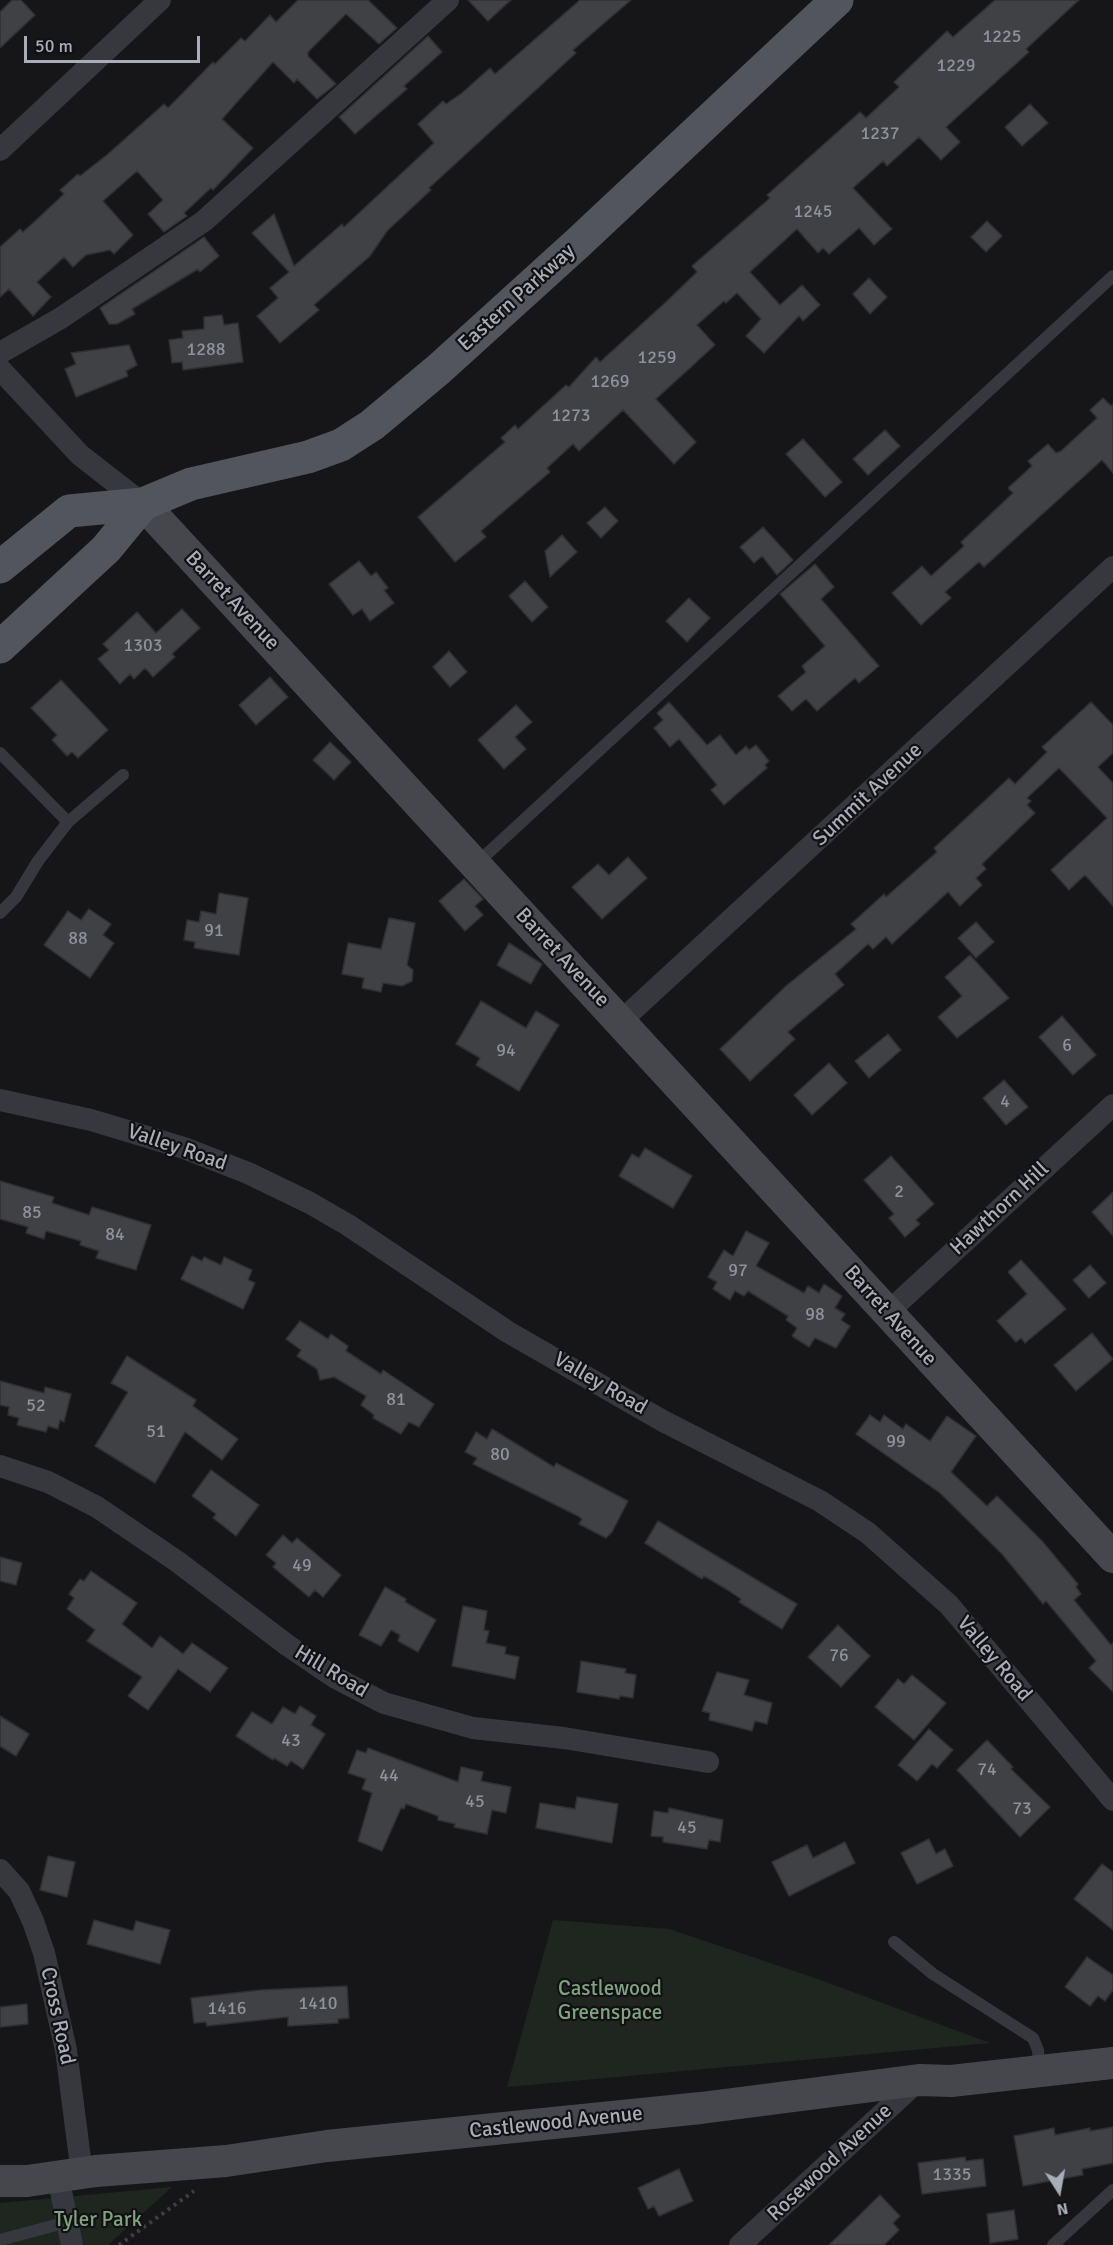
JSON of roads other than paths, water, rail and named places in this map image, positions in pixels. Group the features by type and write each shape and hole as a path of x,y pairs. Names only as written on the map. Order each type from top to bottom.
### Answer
{"main road":[{"name":"Eastern Parkway","path":"0,567 69,510 143,504 191,484 308,457 341,445 372,425 439,369 579,242 837,0"},
{"name":"Eastern Parkway","path":"0,647 106,549 143,504"}],"street":[{"path":"0,150 160,0"},
{"path":"0,353 61,318 204,221 448,0"},
{"name":"Barret Avenue","path":"0,369 81,455 143,504 474,866 621,1021 1113,1557"},
{"name":"Summit Avenue","path":"621,1021 1113,567"},
{"name":"Valley Road","path":"0,1100 91,1120 184,1148 248,1173 300,1198 348,1225 508,1332 663,1421 820,1501 868,1533 949,1605 1113,1800"},
{"name":"Hawthorn Hill","path":"887,1313 1113,1105"},
{"name":"Hill Road","path":"0,1466 48,1482 97,1507 178,1562 287,1645 334,1677 384,1703 473,1728 564,1738 708,1762"},
{"name":"Cross Road","path":"0,1870 18,1891 33,1921 44,1953 66,2050 70,2175 66,2222 72,2245"},
{"name":"Castlewood Avenue","path":"0,2181 226,2161 327,2146 701,2108 919,2080 951,2081 1113,2063"},
{"name":"Rosewood Avenue","path":"740,2245 919,2080"}],"lane":[{"path":"474,866 1113,276"},
{"path":"0,753 68,822"},
{"path":"0,913 16,897 38,861 68,822 123,775"},
{"path":"894,1942 933,1974 996,2017 1034,2038 1038,2050 1039,2070"},
{"path":"1053,2245 1113,2190"},
{"path":"0,2240 66,2222"}],"park label":[{"name":"Castlewood Greenspace","path":"610,2001"},
{"name":"Tyler Park","path":"98,2220"}]}
